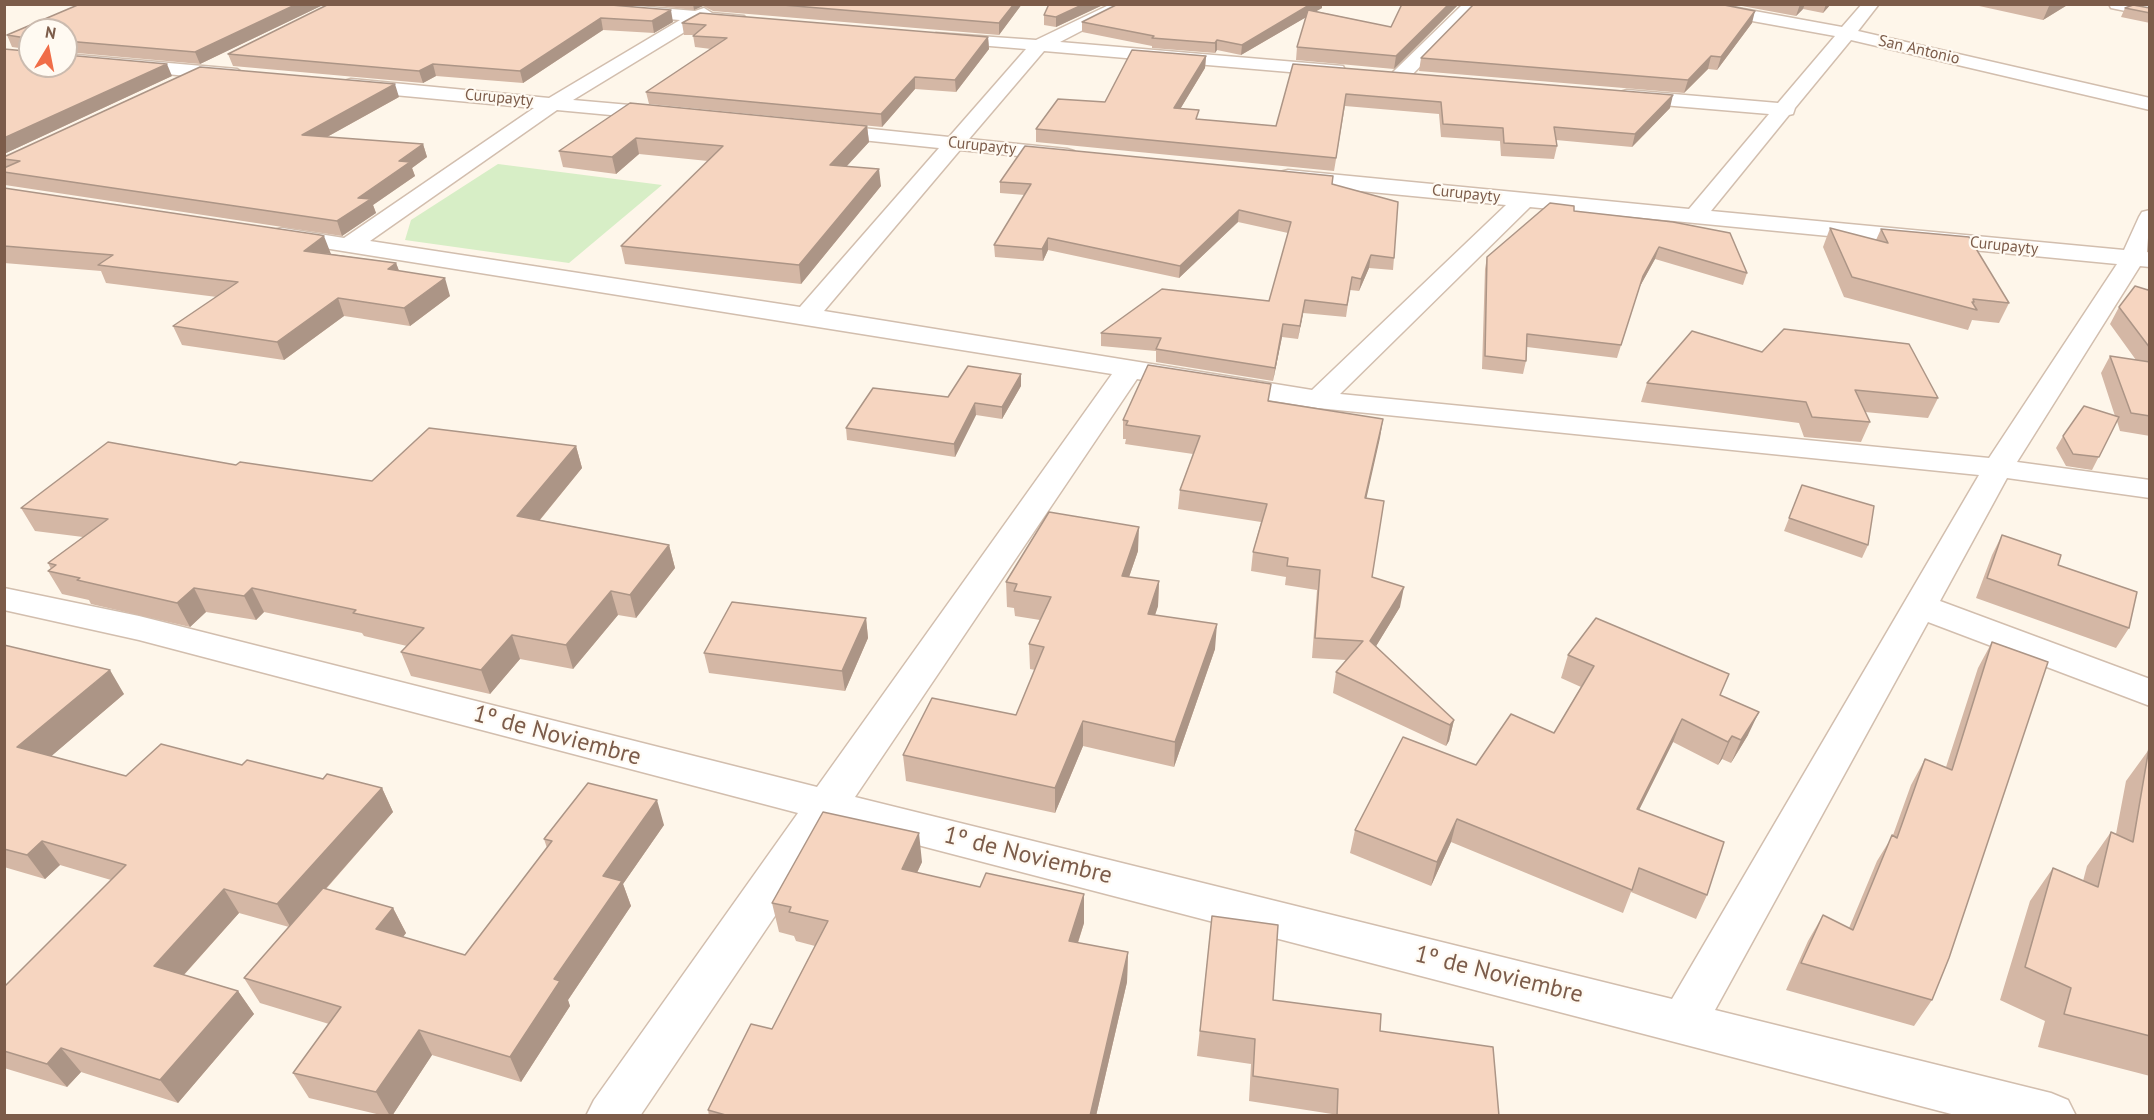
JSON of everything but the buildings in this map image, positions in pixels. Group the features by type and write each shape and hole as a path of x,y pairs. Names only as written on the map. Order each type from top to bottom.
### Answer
{"street":[{"path":"547,4 758,21"},
{"path":"349,245 554,103 716,4"},
{"path":"806,316 1039,45 1125,4"},
{"path":"1400,76 1473,4"},
{"name":"San Antonio","path":"1686,4 1845,33 2150,104"},
{"path":"1696,215 1786,110 1845,33 1871,4"},
{"path":"2117,4 2150,11"},
{"path":"922,35 1353,72"},
{"path":"170,86 232,57"},
{"path":"78,60 260,77"},
{"path":"1377,74 1423,78"},
{"name":"Curupayty","path":"330,83 684,116"},
{"path":"1611,94 1786,110"},
{"name":"Curupayty","path":"801,128 1085,156"},
{"name":"Curupayty","path":"1263,174 2141,259"},
{"path":"1318,400 1524,200"},
{"path":"1684,1021 1998,468 2141,259 2150,217"},
{"path":"257,231 806,316 1318,400 1998,468 2150,489"},
{"path":"611,1116 1129,370"},
{"name":"1º de Noviembre","path":"4,599 150,631 2051,1116"},
{"path":"1919,606 2150,693"}],"green space":[{"path":"498,164 662,185 569,263 405,240 411,220"}]}
